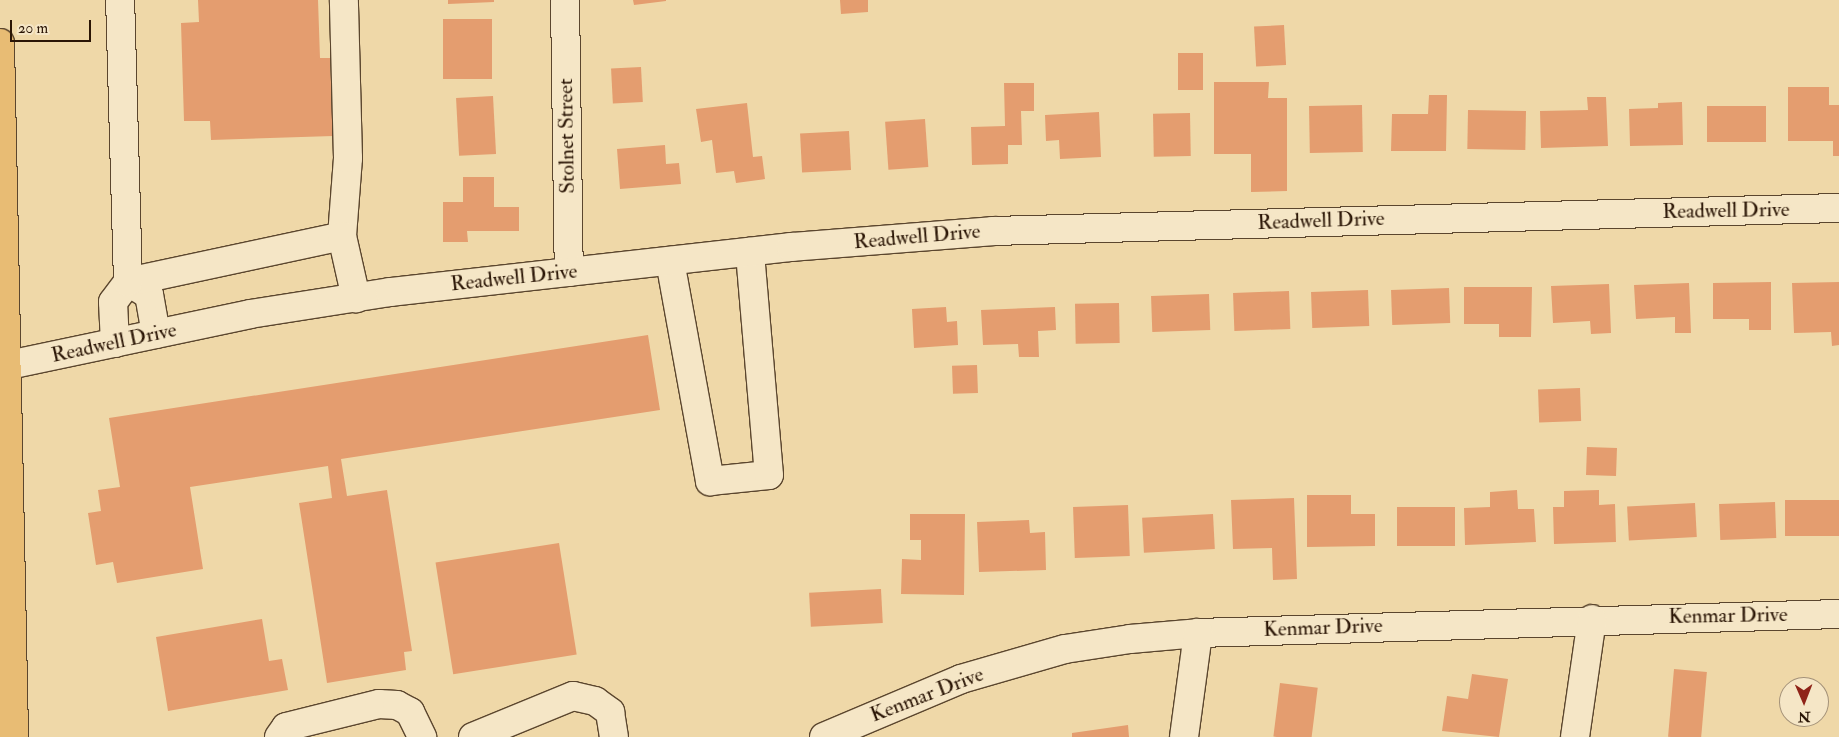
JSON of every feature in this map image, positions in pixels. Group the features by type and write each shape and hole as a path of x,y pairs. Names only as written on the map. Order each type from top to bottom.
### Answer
{"main road":[{"path":"0,44 4,366 14,737"}],"street":[{"path":"115,343 113,302 128,282 120,0"},
{"path":"344,0 348,158 342,236 356,298"},
{"name":"Stolnet Street","path":"564,0 569,272"},
{"name":"Readwell Drive","path":"4,366 156,334 356,298 750,252 992,231 1839,208"},
{"path":"128,282 342,236"},
{"path":"670,261 710,481 769,475 750,252"},
{"path":"128,282 149,295 156,334"},
{"name":"Kenmar Drive","path":"824,737 961,678 1036,657 1130,639 1198,633 1592,619 1839,614"},
{"path":"1575,737 1592,619"},
{"path":"1184,737 1198,633"},
{"path":"474,737 573,696 595,701 610,712 614,737"},
{"path":"279,737 286,727 379,704 397,705 410,712 422,737"}],"building":[{"path":"198,0 318,0 320,58 330,58 333,136 211,140 210,121 184,121 181,23 199,22"},
{"path":"448,0 494,0 494,2 448,4"},
{"path":"633,0 666,0 666,1 634,5"},
{"path":"840,0 868,0 868,12 841,14"},
{"path":"443,19 492,19 492,79 443,79"},
{"path":"1284,25 1286,65 1256,67 1254,27"},
{"path":"1178,53 1203,53 1203,90 1178,90"},
{"path":"641,67 643,102 613,104 611,69"},
{"path":"1214,82 1269,82 1268,98 1287,98 1287,191 1251,192 1251,154 1214,154"},
{"path":"1004,83 1034,83 1034,111 1021,111 1022,145 1008,145 1008,164 972,165 971,127 1005,126"},
{"path":"1788,87 1829,87 1829,105 1839,105 1839,156 1833,156 1833,141 1788,141"},
{"path":"1429,95 1447,95 1446,151 1391,151 1392,114 1428,114"},
{"path":"493,96 496,154 459,156 456,98"},
{"path":"1587,97 1606,97 1608,146 1541,148 1540,111 1588,110"},
{"path":"1682,102 1683,145 1630,146 1629,109 1658,108 1658,103"},
{"path":"747,103 753,157 762,156 765,179 736,183 734,171 716,173 712,140 701,142 696,109"},
{"path":"1362,105 1363,152 1310,153 1309,106"},
{"path":"1707,106 1766,106 1766,142 1707,142"},
{"path":"1468,110 1526,111 1525,150 1467,149"},
{"path":"1099,112 1101,157 1060,159 1059,140 1046,141 1045,115"},
{"path":"1190,113 1191,156 1154,157 1153,114"},
{"path":"925,119 928,167 888,170 885,122"},
{"path":"849,131 851,170 802,173 800,134"},
{"path":"665,145 666,164 679,163 681,184 620,189 617,149"},
{"path":"463,177 494,177 494,207 519,207 519,231 467,231 468,242 443,242 443,202 463,202"},
{"path":"1771,282 1771,330 1749,330 1749,319 1713,319 1713,283"},
{"path":"1839,282 1839,345 1832,346 1831,332 1794,333 1792,283"},
{"path":"1689,283 1691,333 1675,333 1675,317 1636,319 1634,285"},
{"path":"1609,284 1611,333 1591,334 1590,321 1553,323 1551,286"},
{"path":"1464,287 1532,287 1531,337 1499,337 1499,324 1464,324"},
{"path":"1449,288 1450,323 1392,325 1391,290"},
{"path":"1368,290 1369,326 1312,328 1311,292"},
{"path":"1289,291 1290,329 1234,331 1233,293"},
{"path":"1209,294 1210,330 1152,332 1151,296"},
{"path":"1119,303 1120,343 1076,344 1075,304"},
{"path":"946,307 947,322 957,321 958,345 914,348 912,309"},
{"path":"1055,307 1056,330 1038,331 1039,357 1019,357 1018,344 983,345 981,310"},
{"path":"648,335 660,410 341,459 347,496 387,490 412,651 404,652 406,670 327,683 299,503 332,498 328,466 190,487 203,569 117,583 113,562 96,565 88,513 101,511 98,490 120,487 109,418"},
{"path":"977,365 978,393 953,394 952,366"},
{"path":"1580,388 1581,421 1539,422 1538,389"},
{"path":"1587,447 1617,448 1616,476 1586,475"},
{"path":"1517,490 1518,509 1534,509 1536,542 1465,545 1464,508 1490,507 1490,492"},
{"path":"1599,490 1599,505 1615,504 1616,542 1554,544 1553,507 1564,507 1564,491"},
{"path":"1307,495 1351,495 1351,514 1375,514 1375,546 1307,547"},
{"path":"1294,498 1297,579 1273,580 1272,548 1233,549 1231,500"},
{"path":"1785,500 1839,500 1839,536 1785,536"},
{"path":"1775,502 1776,538 1720,540 1719,504"},
{"path":"1695,503 1697,537 1629,541 1627,507"},
{"path":"1128,505 1130,556 1075,558 1073,507"},
{"path":"1397,507 1455,507 1455,546 1397,546"},
{"path":"910,514 965,514 964,595 901,594 902,559 921,560 921,540 910,540"},
{"path":"1213,514 1215,549 1144,553 1142,518"},
{"path":"1029,520 1030,533 1045,532 1046,570 979,572 977,522"},
{"path":"559,543 577,655 453,674 436,563"},
{"path":"881,589 883,623 811,627 809,593"},
{"path":"262,619 269,661 282,659 288,690 168,711 156,637"},
{"path":"1674,669 1707,672 1701,737 1668,737"},
{"path":"1472,674 1508,679 1499,737 1442,731 1447,696 1468,699"},
{"path":"1280,683 1318,688 1312,737 1273,737"},
{"path":"1128,725 1129,737 1072,737 1072,733"}]}
